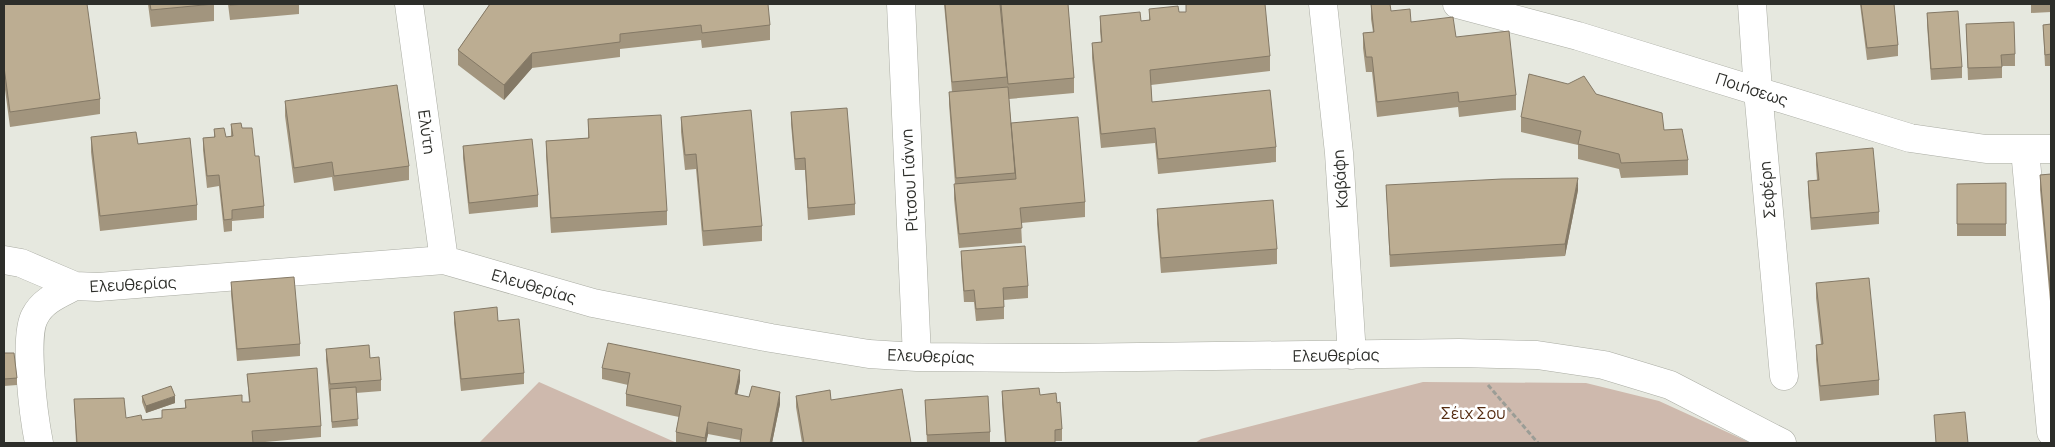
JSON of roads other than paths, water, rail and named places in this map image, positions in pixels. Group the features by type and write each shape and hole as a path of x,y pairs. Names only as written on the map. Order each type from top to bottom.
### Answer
{"street":[{"name":"Ελύτη","path":"409,4 444,260"},
{"name":"Ρίτσου Γιάννη","path":"901,4 917,357"},
{"name":"Καβάφη","path":"1322,4 1339,153 1352,355"},
{"name":"Ποιήσεως","path":"1457,4 1578,36 1910,138 1986,149 2038,150"},
{"name":"Σεφέρη","path":"1752,4 1784,376"},
{"path":"2038,150 2051,432"},
{"path":"4,260 21,263 75,286"},
{"name":"Ελευθερίας","path":"75,286 155,284 298,270 444,260 594,303 771,338 869,354 917,357 1062,358 1459,353 1537,355 1604,365 1670,385 1782,443"},
{"path":"39,443 30,348 32,322 37,312 48,301 75,286"}],"park label":[{"name":"Σέιχ Σου","path":"1473,413"}]}
